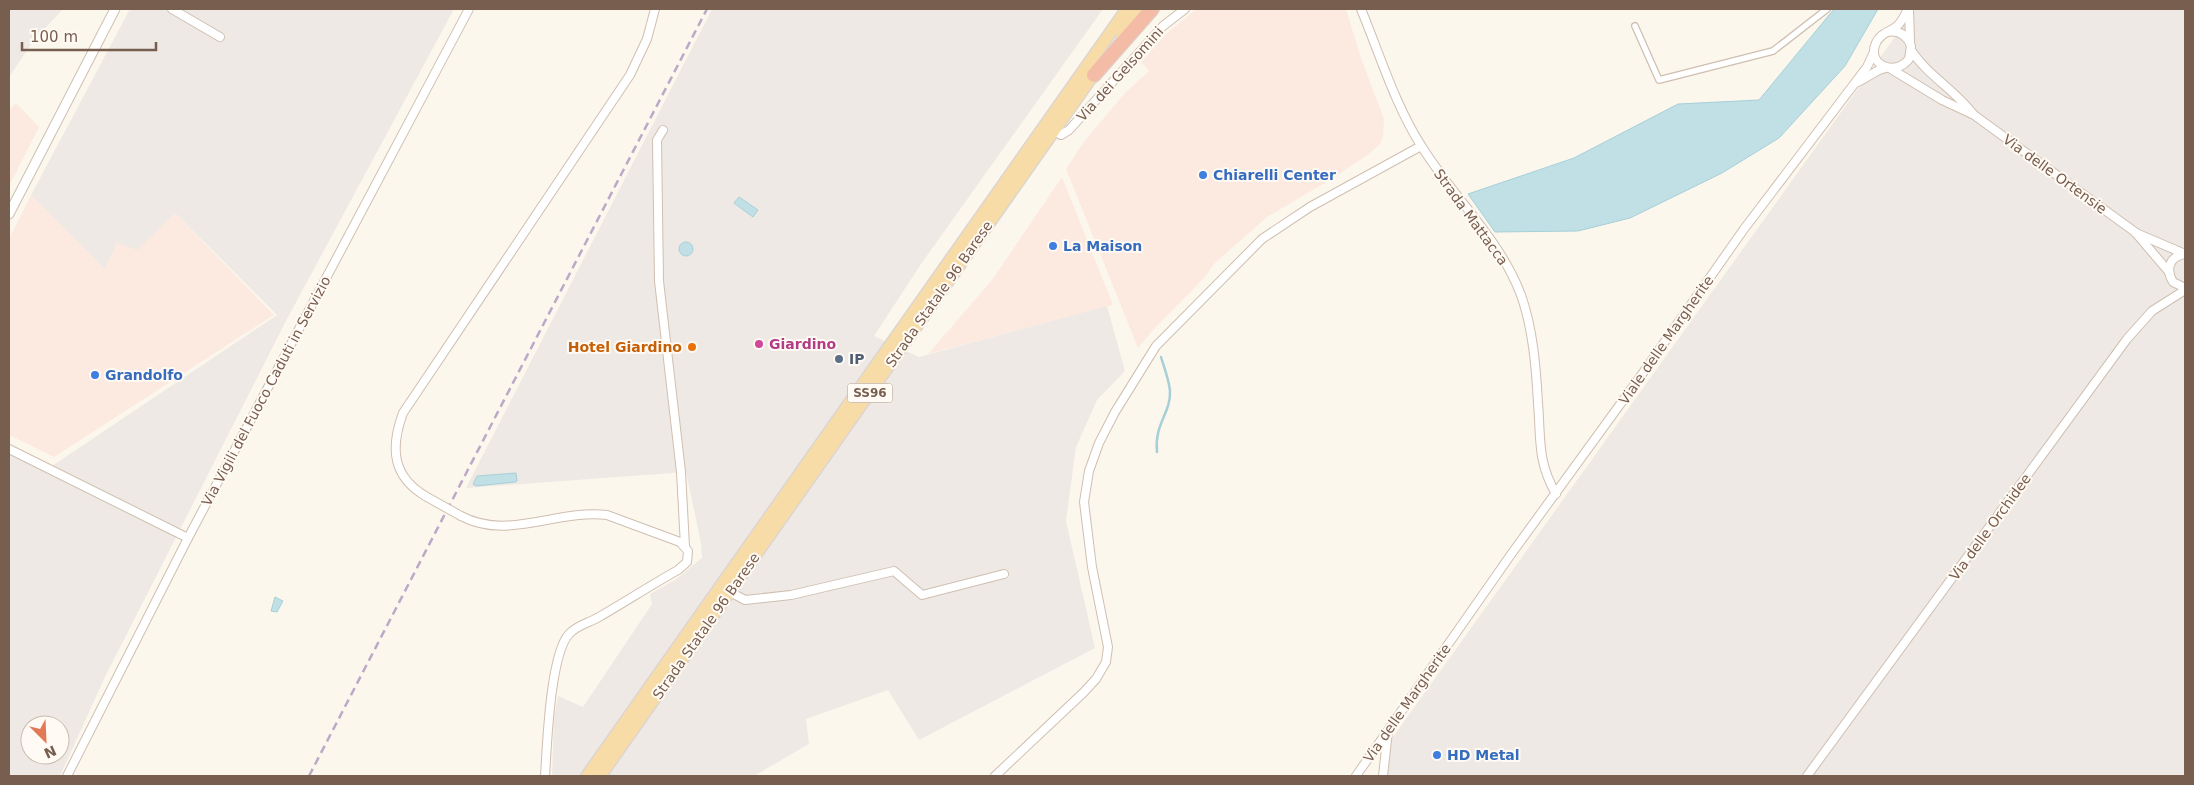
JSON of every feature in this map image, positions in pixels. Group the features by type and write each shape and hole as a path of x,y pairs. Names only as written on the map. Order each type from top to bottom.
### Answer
{"highway":[{"path":"1094,75 1152,9"}],"main road":[{"name":"Strada Statale 96 Barese","path":"587,776 1127,9"},
{"name":"Strada Statale 96 Barese","path":"600,776 1140,9"}],"street":[{"path":"9,214 115,9"},
{"path":"172,9 220,36"},
{"name":"Via Vigili del Fuoco Caduti in Servizio","path":"67,776 188,538 469,9"},
{"path":"545,776 548,722 558,656 562,642 570,632 579,626 598,618 684,565 688,558 688,551 680,542 624,521 594,514 564,515 500,527 473,522 415,490 407,482 397,463 395,439 404,413 630,75 646,39 654,9"},
{"name":"Via dei Gelsomini","path":"1055,130 1061,135 1069,130 1163,26 1184,9"},
{"name":"Strada Mattacca","path":"1361,9 1393,88 1421,146 1491,241 1509,270 1520,294 1529,325 1536,379 1543,468 1556,494"},
{"path":"1635,26 1659,80 1773,51 1827,9"},
{"path":"1889,68 1878,62 1874,52 1877,40 1898,25 1908,9"},
{"path":"1848,89 1879,70 1906,64 1911,46 1908,9"},
{"path":"1887,32 1903,34 1911,46"},
{"name":"Via delle Ortensie","path":"1911,46 1927,70 1964,102 1974,115"},
{"name":"Viale delle Margherite","path":"1459,630 1744,228 1848,89 1867,67 1874,52"},
{"name":"Via delle Ortensie","path":"1889,68 1942,100 1974,115 2135,232 2185,254"},
{"path":"663,130 658,140 659,281 681,472 684,546"},
{"path":"995,776 1084,693 1096,679 1106,662 1108,647 1092,567 1084,502 1089,471 1099,443 1114,412 1156,346 1262,239 1310,206 1421,146"},
{"name":"Via delle Ortensie","path":"2135,232 2169,272"},
{"path":"2169,272 2171,262 2180,255 2185,254"},
{"name":"Via delle Orchidee","path":"1807,776 2115,355 2152,311 2185,289 2173,282 2169,272"},
{"path":"9,448 188,538"},
{"path":"730,592 745,600 791,595 894,571 922,595 1004,574"},
{"name":"Via delle Margherite","path":"1356,776 1459,630"},
{"path":"1383,776 1383,760 1389,729"}],"shaded area":[{"path":"9,9 63,9 34,40 9,77"},
{"path":"130,9 454,9 287,319 105,677 70,754 70,715 20,715 20,765 65,765 60,776 9,776 9,446 52,466 277,315 175,213 137,250 117,243 105,269 31,195"},
{"path":"712,9 1103,9 921,264 874,336 919,357 1107,306 1125,371 1097,400 1076,447 1066,521 1095,648 919,740 888,690 806,719 809,744 754,776 552,776 554,718 558,696 583,707 652,604 650,594 675,580 702,558 701,543 686,472 466,488"},
{"name":"Chiarelli Center","path":"1196,9 1346,9 1361,58 1384,119 1383,137 1380,144 1369,154 1330,180 1267,217 1214,264 1205,277 1138,348 1066,169 1083,143 1125,93 1149,71 1141,62 1165,35"},
{"path":"1915,9 2185,9 2185,776 1388,776 1390,741"},
{"path":"16,103 39,127 9,186 9,110"},
{"name":"La Maison","path":"1062,177 1113,305 928,354 992,280"},
{"name":"Grandolfo","path":"31,195 105,269 117,243 137,249 175,213 274,315 54,457 9,435 9,239"}],"water":[{"path":"1834,9 1878,9 1845,66 1779,138 1722,173 1630,218 1578,231 1495,232 1468,194 1574,158 1678,104 1759,100"},
{"path":"739,197 758,210 753,217 734,203"},
{"path":"686,242 691,244 693,249 691,254 686,256 681,254 679,249 681,244"},
{"path":"516,473 517,481 515,482 476,486 473,484 477,476"},
{"path":"275,597 283,601 277,612 271,611"}],"waterway":[{"path":"1157,452 1158,434 1170,399 1168,378 1161,357"}],"railway":[{"path":"309,776 707,9"}],"place":[{"name":"Chiarelli Center","path":"1203,175"},
{"name":"La Maison","path":"1053,246"},
{"name":"Giardino","path":"759,344"},
{"name":"Hotel Giardino","path":"692,347"},
{"name":"IP","path":"839,359"},
{"name":"Grandolfo","path":"95,375"},
{"name":"HD Metal","path":"1437,755"}]}
